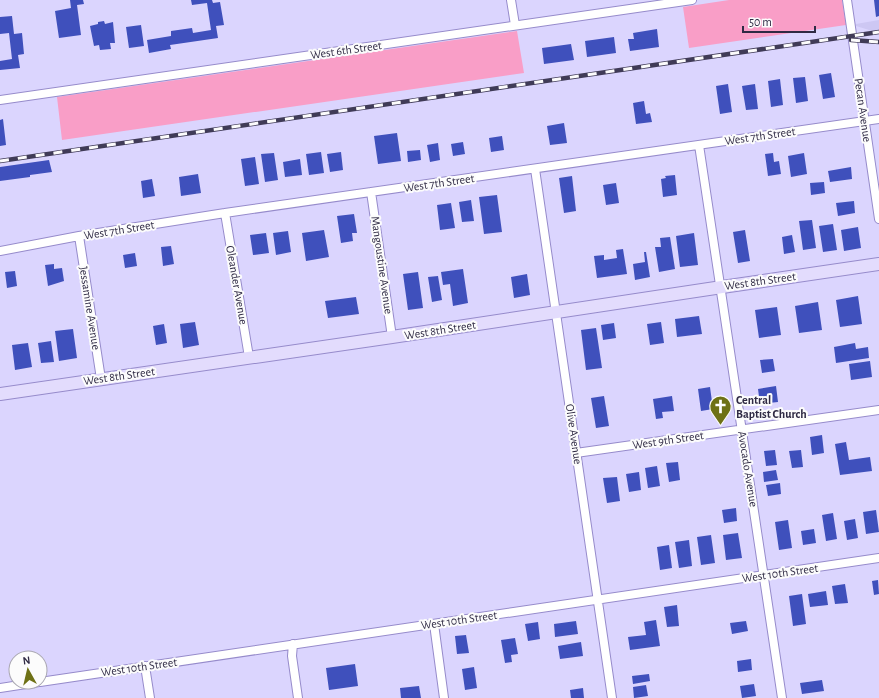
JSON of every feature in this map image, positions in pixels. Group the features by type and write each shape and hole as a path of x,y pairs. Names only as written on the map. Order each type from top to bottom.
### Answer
{"street":[{"path":"511,0 515,25"},
{"name":"West 6th Street","path":"0,100 692,0"},
{"name":"Pecan Avenue","path":"847,0 879,219"},
{"name":"West 7th Street","path":"0,251 79,236 224,213 879,119"},
{"name":"Avocado Avenue","path":"699,145 722,287 782,698"},
{"name":"Olive Avenue","path":"535,169 612,698"},
{"name":"Mangoustine Avenue","path":"371,192 392,337"},
{"name":"Oleander Avenue","path":"224,213 249,358"},
{"name":"Jessamine Avenue","path":"79,236 101,379"},
{"name":"West 8th Street","path":"0,394 879,264"},
{"name":"West 9th Street","path":"576,453 879,410"},
{"name":"West 10th Street","path":"48,681 879,558"},
{"path":"434,624 444,698"},
{"path":"293,644 292,656 298,698"},
{"path":"145,666 150,698"}],"shaded area":[{"path":"729,0 842,0 846,25 689,48 683,7"},
{"path":"879,20 879,33 856,26 856,24"},
{"path":"517,31 524,73 62,140 57,97"}],"building":[{"path":"70,0 83,0 84,4 77,5 81,35 59,38 55,11 71,8"},
{"path":"191,0 212,0 213,3 220,2 224,25 216,26 218,38 170,45 171,49 149,53 147,40 171,36 171,31 192,28 193,33 211,30 207,3 192,5"},
{"path":"874,0 879,0 879,16 876,17"},
{"path":"12,16 14,34 22,33 24,54 18,55 20,68 0,70 0,61 12,59 9,33 0,34 0,17"},
{"path":"104,21 105,24 113,22 115,43 110,43 111,49 100,50 99,45 94,46 90,26"},
{"path":"141,25 144,46 129,48 126,27"},
{"path":"657,29 659,47 630,51 628,39 634,39 633,33"},
{"path":"614,37 616,53 587,57 585,41"},
{"path":"571,44 574,60 544,64 542,48"},
{"path":"831,73 835,97 823,99 819,75"},
{"path":"805,77 808,101 796,103 793,78"},
{"path":"780,79 783,105 771,107 768,81"},
{"path":"728,84 732,112 720,114 716,86"},
{"path":"755,84 758,109 746,110 742,86"},
{"path":"644,101 646,114 650,113 652,122 636,124 633,103"},
{"path":"3,119 6,145 0,146 0,120"},
{"path":"564,123 567,143 550,145 547,126"},
{"path":"397,133 401,161 378,164 374,136"},
{"path":"502,136 504,150 491,152 489,138"},
{"path":"463,142 465,154 453,156 451,144"},
{"path":"438,143 440,160 430,162 427,145"},
{"path":"420,150 421,160 408,162 407,151"},
{"path":"321,152 324,173 309,175 306,154"},
{"path":"341,152 343,170 330,172 327,154"},
{"path":"274,153 278,180 265,182 261,154"},
{"path":"773,153 774,162 779,161 781,174 768,176 765,154"},
{"path":"804,153 807,174 791,177 788,156"},
{"path":"255,157 259,184 245,186 241,159"},
{"path":"300,159 302,175 285,177 283,162"},
{"path":"49,160 52,172 0,181 0,167"},
{"path":"851,167 852,179 830,182 828,171"},
{"path":"198,174 201,193 181,196 179,177"},
{"path":"675,175 677,195 663,197 661,179 666,178 665,176"},
{"path":"572,176 576,211 564,213 559,178"},
{"path":"152,179 155,196 143,198 141,181"},
{"path":"824,182 825,193 811,195 810,183"},
{"path":"616,183 619,203 606,205 603,185"},
{"path":"497,195 502,232 484,234 479,197"},
{"path":"471,200 474,221 462,222 459,202"},
{"path":"854,201 855,213 838,216 836,203"},
{"path":"451,203 455,228 440,230 437,205"},
{"path":"354,214 357,233 352,233 353,241 341,243 337,216"},
{"path":"812,220 816,248 803,250 799,221"},
{"path":"833,224 837,250 823,252 819,226"},
{"path":"858,227 861,248 844,251 841,230"},
{"path":"324,230 329,257 306,261 302,233"},
{"path":"745,230 750,261 738,263 733,232"},
{"path":"288,231 291,252 276,255 273,233"},
{"path":"266,233 269,253 253,255 250,235"},
{"path":"694,233 698,265 680,267 676,236"},
{"path":"792,235 795,252 784,254 782,237"},
{"path":"670,237 675,269 659,272 655,247 661,247 660,238"},
{"path":"171,246 174,264 163,266 161,247"},
{"path":"623,249 627,274 597,278 594,256 604,255 604,260 617,258 616,250"},
{"path":"644,252 646,252 650,277 635,280 633,264 645,262"},
{"path":"135,253 137,266 125,268 123,255"},
{"path":"54,264 54,269 62,268 64,281 48,286 45,265"},
{"path":"463,269 468,303 453,306 450,284 443,285 441,272"},
{"path":"15,271 17,286 7,288 5,272"},
{"path":"418,272 423,308 408,310 403,274"},
{"path":"527,274 530,295 514,298 511,277"},
{"path":"438,276 442,300 432,302 428,277"},
{"path":"858,296 862,324 840,327 836,300"},
{"path":"356,297 359,314 328,318 325,301"},
{"path":"818,302 822,330 799,333 795,306"},
{"path":"777,307 781,335 759,338 755,310"},
{"path":"699,316 702,334 677,337 675,319"},
{"path":"195,322 199,345 183,348 180,324"},
{"path":"661,322 664,343 650,345 647,324"},
{"path":"614,323 616,338 603,340 601,325"},
{"path":"164,324 167,343 156,345 153,326"},
{"path":"596,328 602,368 586,370 581,330"},
{"path":"73,329 77,358 59,361 55,331"},
{"path":"51,341 54,362 41,363 38,343"},
{"path":"28,343 32,367 15,370 12,345"},
{"path":"855,343 856,349 868,347 869,358 836,363 834,347"},
{"path":"773,359 775,371 762,373 760,360"},
{"path":"870,361 872,377 851,380 849,364"},
{"path":"776,386 778,402 760,404 758,389"},
{"path":"710,387 713,409 701,411 698,389"},
{"path":"604,396 609,426 596,428 591,398"},
{"path":"672,396 674,411 662,412 663,418 656,419 653,399"},
{"path":"822,435 824,453 812,455 810,437"},
{"path":"846,442 849,460 870,457 872,471 840,475 835,444"},
{"path":"775,450 777,465 766,466 764,451"},
{"path":"801,450 803,467 792,468 789,451"},
{"path":"678,462 680,480 669,482 666,463"},
{"path":"657,466 660,486 648,488 645,468"},
{"path":"776,470 778,480 764,482 763,472"},
{"path":"639,472 641,490 629,492 626,474"},
{"path":"617,477 620,501 607,503 603,478"},
{"path":"780,483 781,494 768,496 766,485"},
{"path":"736,508 737,521 724,523 722,510"},
{"path":"876,510 879,532 866,534 863,512"},
{"path":"833,513 837,539 826,541 822,515"},
{"path":"855,519 858,538 847,540 844,521"},
{"path":"788,520 792,548 779,550 775,522"},
{"path":"814,529 816,543 803,545 801,531"},
{"path":"738,533 742,558 726,560 723,535"},
{"path":"711,535 715,563 701,565 697,537"},
{"path":"689,540 692,566 679,568 675,542"},
{"path":"669,545 672,568 660,570 657,547"},
{"path":"878,580 879,594 874,595 872,581"},
{"path":"845,584 848,603 835,604 832,586"},
{"path":"826,591 828,605 810,607 808,594"},
{"path":"802,594 806,624 793,626 789,596"},
{"path":"677,605 679,626 667,627 664,607"},
{"path":"656,620 660,646 630,650 628,637 646,635 644,622"},
{"path":"576,621 578,634 555,637 554,624"},
{"path":"746,621 748,631 732,634 730,623"},
{"path":"538,622 540,639 528,641 525,624"},
{"path":"466,635 469,653 457,654 455,636"},
{"path":"515,638 518,654 511,655 512,662 505,663 501,640"},
{"path":"581,642 583,656 560,659 558,646"},
{"path":"751,659 752,670 738,672 737,661"},
{"path":"355,664 358,686 329,690 326,668"},
{"path":"474,667 477,688 465,690 462,669"},
{"path":"649,674 650,681 633,684 632,676"},
{"path":"822,680 824,691 802,694 800,683"},
{"path":"754,684 756,696 742,698 740,686"},
{"path":"646,685 648,696 634,698 633,687"},
{"path":"419,686 421,698 401,698 400,688"},
{"path":"583,688 584,698 571,698 570,690"}],"railway":[{"path":"0,161 879,32"},
{"path":"851,40 879,42"}],"place":[{"name":"Central Baptist Church","path":"721,426"}]}
